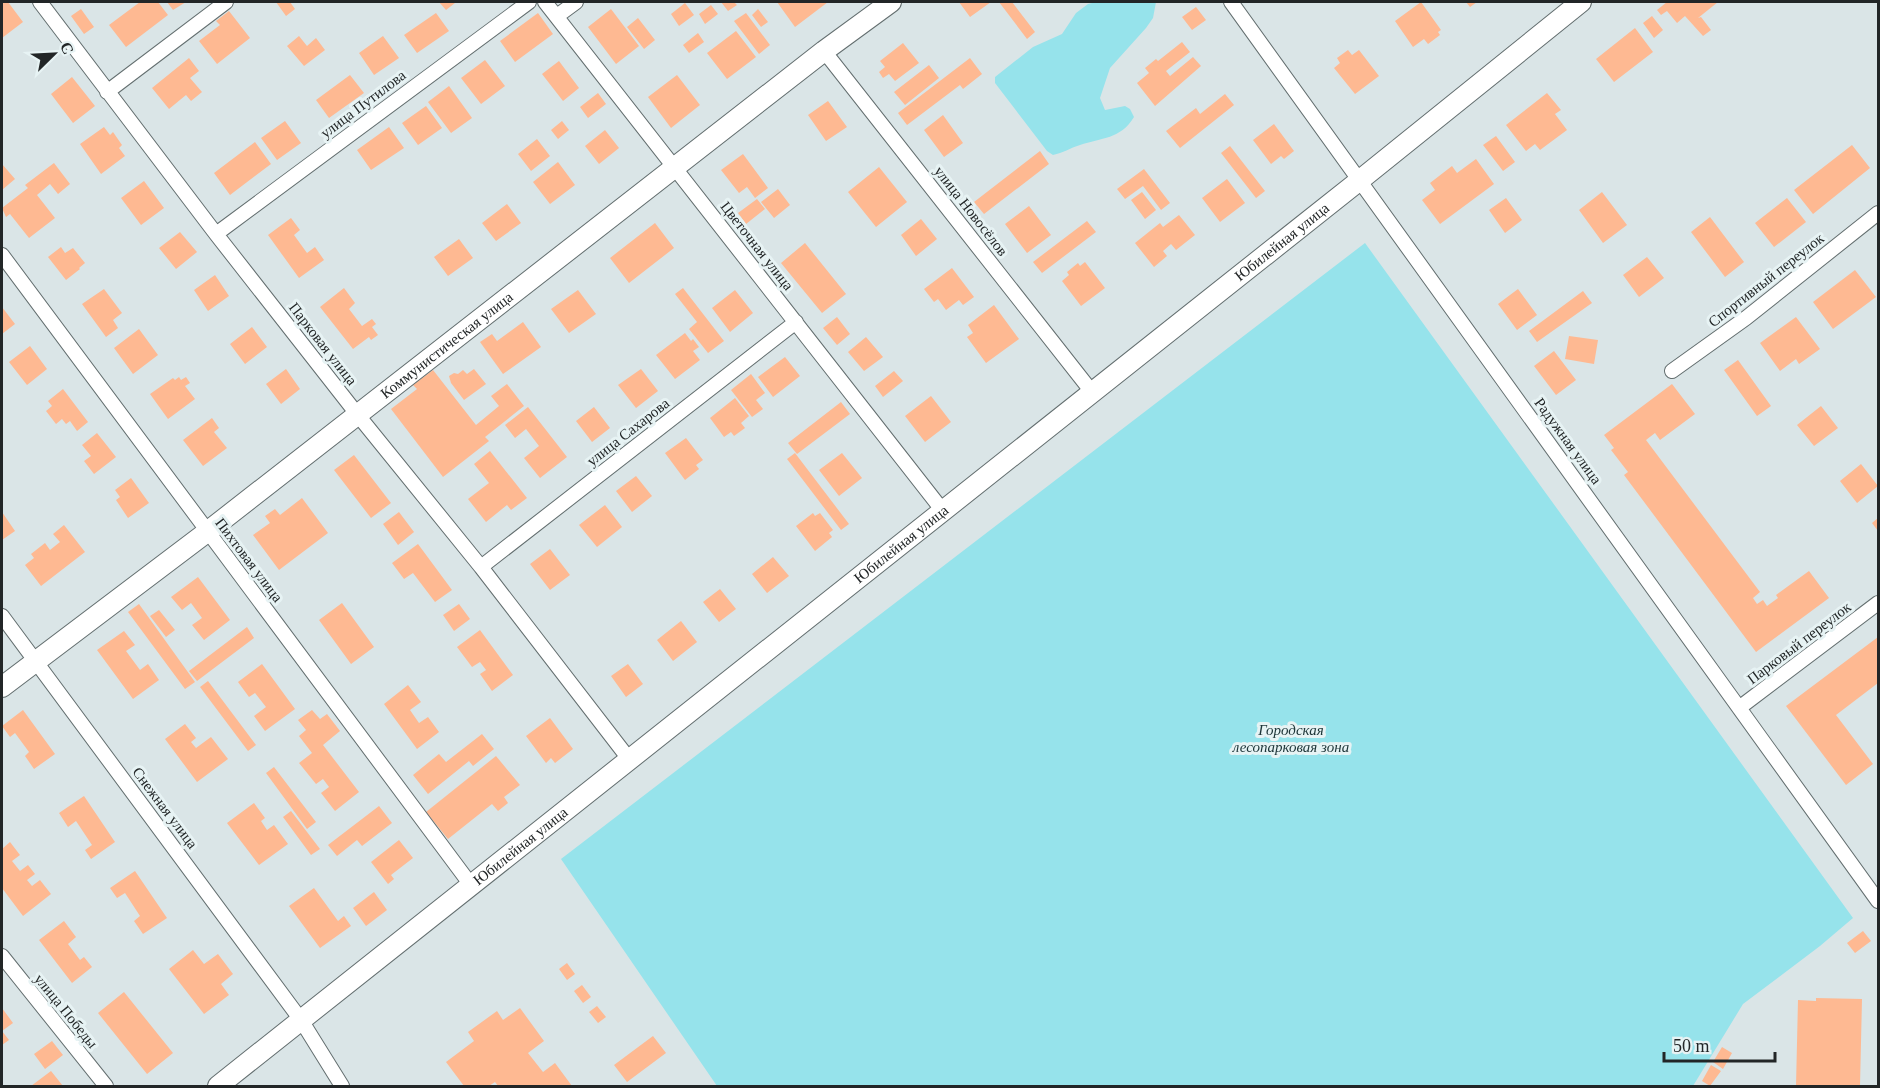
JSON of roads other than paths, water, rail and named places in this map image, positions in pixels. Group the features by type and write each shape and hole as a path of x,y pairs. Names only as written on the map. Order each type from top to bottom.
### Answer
{"street":[{"name":"Парковая улица","path":"40,2 216,234 481,567 628,759"},
{"path":"107,92 226,2"},
{"name":"улица Путилова","path":"216,234 529,2"},
{"name":"Цветочная улица","path":"545,2 943,511"},
{"path":"557,16 576,2"},
{"name":"Коммунистическая улица","path":"2,687 207,532 824,51 891,2"},
{"name":"Радужная улица","path":"1231,2 1878,901"},
{"name":"Юбилейная улица","path":"218,1086 1581,2"},
{"name":"улица Новосёлов","path":"824,51 1092,392"},
{"name":"Спортивный переулок","path":"1672,372 1746,318 1878,213"},
{"name":"Пихтовая улица","path":"2,255 471,885"},
{"name":"улица Сахарова","path":"481,567 796,322"},
{"name":"Парковый переулок","path":"1740,708 1878,603"},
{"name":"Снежная улица","path":"2,616 301,1020 342,1086"},
{"name":"улица Победы","path":"2,956 106,1086"}],"park label":[{"name":"Городская лесопарковая зона","path":"1291,738"}]}
